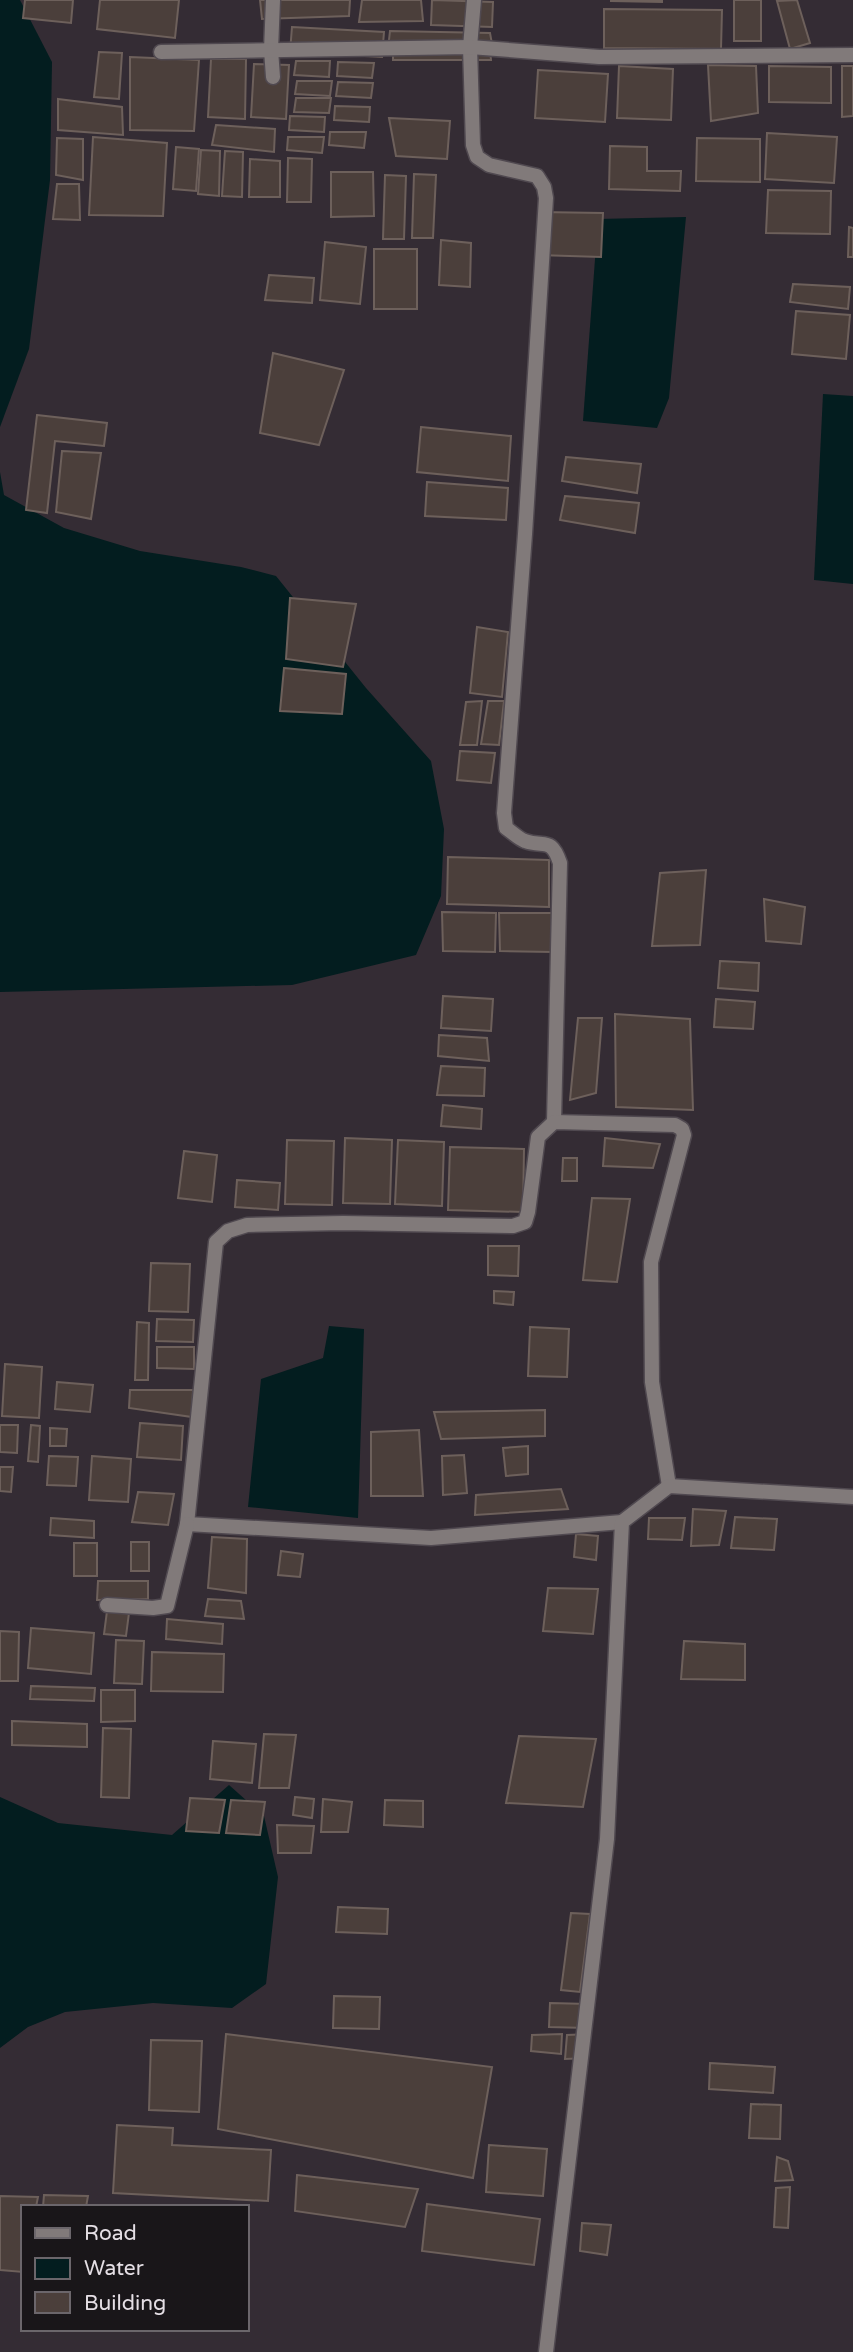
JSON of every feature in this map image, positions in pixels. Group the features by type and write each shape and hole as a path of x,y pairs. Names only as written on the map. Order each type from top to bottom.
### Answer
{"street":[{"path":"273,0 273,77"},
{"path":"474,0 471,47 473,145 477,157 489,165 537,176 544,187 546,198 504,813 506,828 525,841 546,843 557,852 560,863 554,1122"},
{"path":"162,52 471,47 599,57 853,55"},
{"path":"107,1605 153,1608 167,1606 187,1524 216,1242 228,1231 247,1225 343,1223 513,1226 525,1222 538,1137 554,1122 675,1125 682,1129 684,1135 651,1262 653,1382 670,1486"},
{"path":"187,1524 431,1538 622,1522 670,1486 853,1497"},
{"path":"546,2352 607,1839 622,1522"}],"water":[{"path":"0,0 20,0 52,62 50,180 29,349 0,427"},
{"path":"686,217 669,398 657,428 583,421 598,219"},
{"path":"823,394 853,396 853,584 814,580"},
{"path":"0,472 4,495 64,528 140,551 241,567 276,576 366,688 431,761 444,829 441,896 416,955 292,985 0,992"},
{"path":"329,1326 364,1329 358,1518 248,1507 261,1379 323,1358"},
{"path":"229,1785 264,1816 278,1877 266,1984 232,2008 153,2003 65,2012 28,2027 0,2048 0,1797 58,1823 172,1835"}],"building":[{"path":"25,0 73,0 71,23 23,18"},
{"path":"100,0 179,0 175,38 97,29"},
{"path":"260,0 350,0 349,16 262,19"},
{"path":"362,0 421,0 423,21 359,22"},
{"path":"432,0 493,2 492,27 431,25"},
{"path":"662,0 662,2 611,1"},
{"path":"734,0 761,0 761,41 734,41"},
{"path":"797,0 810,43 790,49 777,1"},
{"path":"604,9 722,10 721,49 604,48"},
{"path":"292,27 384,32 382,57 290,52"},
{"path":"390,31 490,33 492,44 388,49"},
{"path":"490,49 491,60 393,60 393,51"},
{"path":"99,52 122,53 119,99 94,97"},
{"path":"130,57 199,60 194,131 130,130"},
{"path":"211,59 246,59 245,119 208,117"},
{"path":"296,61 330,61 329,77 294,75"},
{"path":"338,62 374,63 372,78 337,76"},
{"path":"254,64 289,65 286,119 251,117"},
{"path":"708,65 756,66 758,113 711,121"},
{"path":"619,66 673,69 671,120 617,118"},
{"path":"769,66 831,67 831,103 769,102"},
{"path":"842,66 853,66 853,116 842,117"},
{"path":"538,70 608,74 605,122 535,118"},
{"path":"297,81 332,81 330,96 295,94"},
{"path":"338,82 373,83 371,98 336,96"},
{"path":"296,98 331,98 329,113 294,112"},
{"path":"58,99 122,107 123,135 58,130"},
{"path":"335,106 370,107 369,122 334,120"},
{"path":"290,116 325,117 324,132 289,130"},
{"path":"389,118 450,121 447,159 396,156"},
{"path":"216,125 275,129 274,152 212,145"},
{"path":"330,132 366,132 364,148 329,145"},
{"path":"767,133 837,137 834,183 765,179"},
{"path":"93,137 167,143 163,216 89,215"},
{"path":"288,137 324,137 322,153 287,150"},
{"path":"57,138 83,139 83,180 56,175"},
{"path":"697,138 760,139 760,182 696,181"},
{"path":"610,146 647,147 647,171 681,171 680,191 609,189"},
{"path":"176,147 199,149 196,191 173,189"},
{"path":"201,150 220,151 219,196 198,194"},
{"path":"225,151 243,152 242,197 222,196"},
{"path":"288,158 312,159 311,202 287,202"},
{"path":"250,159 280,161 280,197 249,197"},
{"path":"331,172 373,172 374,216 331,217"},
{"path":"414,174 436,175 433,238 412,238"},
{"path":"385,175 406,176 404,239 383,239"},
{"path":"57,184 79,184 80,220 53,219"},
{"path":"768,190 831,191 830,234 766,233"},
{"path":"539,212 603,213 601,257 538,255"},
{"path":"849,227 853,228 853,257 848,257"},
{"path":"441,240 471,243 470,287 439,285"},
{"path":"325,242 366,247 360,304 320,300"},
{"path":"374,249 417,249 417,309 374,309"},
{"path":"269,275 314,278 312,303 265,300"},
{"path":"793,284 850,287 848,309 790,302"},
{"path":"796,311 850,315 846,359 792,354"},
{"path":"273,353 344,370 319,445 260,433"},
{"path":"37,415 107,423 104,446 55,441 47,513 26,510"},
{"path":"421,427 511,436 508,481 417,472"},
{"path":"62,451 101,453 91,519 56,512"},
{"path":"566,457 641,464 637,493 562,481"},
{"path":"427,482 508,488 506,520 425,516"},
{"path":"565,496 639,503 635,533 560,520"},
{"path":"290,598 356,604 343,667 286,659"},
{"path":"477,627 508,632 502,697 470,693"},
{"path":"284,668 346,674 342,714 280,711"},
{"path":"482,701 477,745 460,745 466,702"},
{"path":"488,701 504,701 499,745 481,744"},
{"path":"460,751 495,753 491,783 457,780"},
{"path":"448,857 549,860 549,907 447,904"},
{"path":"706,870 700,945 652,946 660,873"},
{"path":"764,899 805,907 801,944 766,941"},
{"path":"442,912 496,913 495,952 443,951"},
{"path":"499,913 553,913 552,952 500,951"},
{"path":"720,961 759,963 758,991 718,988"},
{"path":"443,996 493,999 491,1031 441,1028"},
{"path":"716,999 755,1002 753,1029 714,1027"},
{"path":"615,1014 690,1019 693,1110 616,1107"},
{"path":"578,1018 602,1018 596,1093 570,1100"},
{"path":"439,1035 487,1038 489,1061 438,1056"},
{"path":"441,1066 485,1068 484,1096 437,1095"},
{"path":"443,1105 482,1109 481,1129 441,1126"},
{"path":"345,1138 392,1140 390,1204 343,1203"},
{"path":"605,1138 660,1144 653,1168 603,1166"},
{"path":"287,1140 334,1141 332,1205 285,1204"},
{"path":"398,1140 444,1142 442,1206 395,1204"},
{"path":"450,1147 524,1149 523,1212 448,1210"},
{"path":"184,1151 217,1155 212,1202 178,1198"},
{"path":"563,1158 577,1158 577,1181 562,1181"},
{"path":"237,1180 280,1183 278,1210 235,1207"},
{"path":"592,1198 630,1199 617,1282 583,1280"},
{"path":"488,1246 519,1246 518,1276 488,1275"},
{"path":"151,1263 190,1264 188,1312 149,1311"},
{"path":"494,1291 514,1292 513,1305 494,1303"},
{"path":"157,1319 194,1320 193,1342 156,1341"},
{"path":"137,1322 149,1323 148,1380 135,1380"},
{"path":"530,1327 569,1329 567,1377 528,1376"},
{"path":"157,1347 194,1347 194,1369 157,1368"},
{"path":"5,1364 42,1367 39,1418 2,1416"},
{"path":"57,1382 93,1385 90,1412 55,1409"},
{"path":"130,1390 193,1390 192,1417 129,1408"},
{"path":"545,1410 545,1436 441,1439 434,1412"},
{"path":"140,1423 183,1426 181,1460 137,1457"},
{"path":"0,1425 18,1425 17,1453 0,1452"},
{"path":"31,1425 40,1426 38,1462 28,1461"},
{"path":"50,1428 67,1429 66,1446 50,1446"},
{"path":"419,1430 423,1496 371,1496 371,1432"},
{"path":"528,1446 528,1474 506,1476 503,1448"},
{"path":"464,1455 467,1493 443,1495 442,1456"},
{"path":"49,1456 78,1457 76,1486 47,1485"},
{"path":"92,1456 131,1459 128,1502 89,1500"},
{"path":"0,1467 13,1467 11,1492 0,1491"},
{"path":"561,1489 568,1509 475,1515 476,1495"},
{"path":"138,1492 174,1494 168,1525 132,1522"},
{"path":"693,1509 726,1511 719,1545 691,1546"},
{"path":"735,1517 777,1519 774,1550 731,1548"},
{"path":"51,1518 94,1521 94,1538 50,1535"},
{"path":"649,1518 685,1518 682,1540 648,1539"},
{"path":"576,1534 598,1536 596,1560 574,1557"},
{"path":"212,1537 247,1539 246,1593 208,1588"},
{"path":"131,1542 149,1542 149,1571 131,1571"},
{"path":"74,1543 97,1543 97,1576 74,1576"},
{"path":"281,1551 303,1554 300,1577 278,1575"},
{"path":"98,1581 148,1581 148,1599 97,1600"},
{"path":"548,1588 598,1589 593,1634 543,1631"},
{"path":"208,1599 241,1601 244,1619 205,1616"},
{"path":"107,1611 129,1613 126,1636 104,1634"},
{"path":"167,1619 223,1624 222,1644 166,1639"},
{"path":"31,1628 94,1633 91,1674 28,1668"},
{"path":"0,1631 19,1632 18,1681 0,1681"},
{"path":"116,1640 144,1641 142,1684 114,1683"},
{"path":"684,1641 745,1644 745,1680 681,1679"},
{"path":"152,1652 224,1654 223,1692 151,1691"},
{"path":"31,1686 95,1688 94,1701 30,1699"},
{"path":"101,1690 135,1690 135,1721 101,1722"},
{"path":"12,1721 87,1724 87,1747 12,1745"},
{"path":"103,1728 131,1729 129,1798 101,1797"},
{"path":"264,1734 296,1735 289,1788 259,1788"},
{"path":"519,1736 596,1739 583,1807 506,1803"},
{"path":"213,1741 256,1744 252,1783 210,1779"},
{"path":"295,1797 314,1799 312,1818 293,1815"},
{"path":"190,1798 225,1800 219,1833 186,1831"},
{"path":"323,1799 352,1802 348,1832 321,1832"},
{"path":"231,1800 265,1802 260,1835 226,1833"},
{"path":"385,1800 423,1801 423,1827 384,1825"},
{"path":"277,1825 314,1826 311,1853 278,1853"},
{"path":"338,1907 388,1909 387,1934 336,1932"},
{"path":"571,1913 590,1914 580,1992 561,1990"},
{"path":"334,1996 380,1997 379,2029 333,2028"},
{"path":"550,2003 588,2004 587,2028 549,2027"},
{"path":"226,2034 492,2067 473,2178 218,2129"},
{"path":"562,2034 561,2054 531,2051 532,2035"},
{"path":"590,2034 588,2058 565,2059 567,2035"},
{"path":"151,2040 202,2041 199,2112 149,2110"},
{"path":"710,2063 775,2067 773,2093 709,2089"},
{"path":"751,2104 781,2105 780,2139 749,2138"},
{"path":"117,2125 173,2128 172,2145 271,2150 268,2201 113,2193"},
{"path":"489,2145 547,2149 543,2196 486,2192"},
{"path":"777,2157 788,2161 793,2180 775,2181"},
{"path":"297,2175 418,2189 405,2227 295,2211"},
{"path":"790,2187 788,2228 774,2227 776,2188"},
{"path":"44,2195 88,2196 86,2205 43,2205"},
{"path":"0,2196 38,2197 36,2205 21,2205 21,2272 0,2270"},
{"path":"427,2204 540,2219 534,2265 422,2251"},
{"path":"582,2223 611,2225 607,2255 580,2251"}]}
